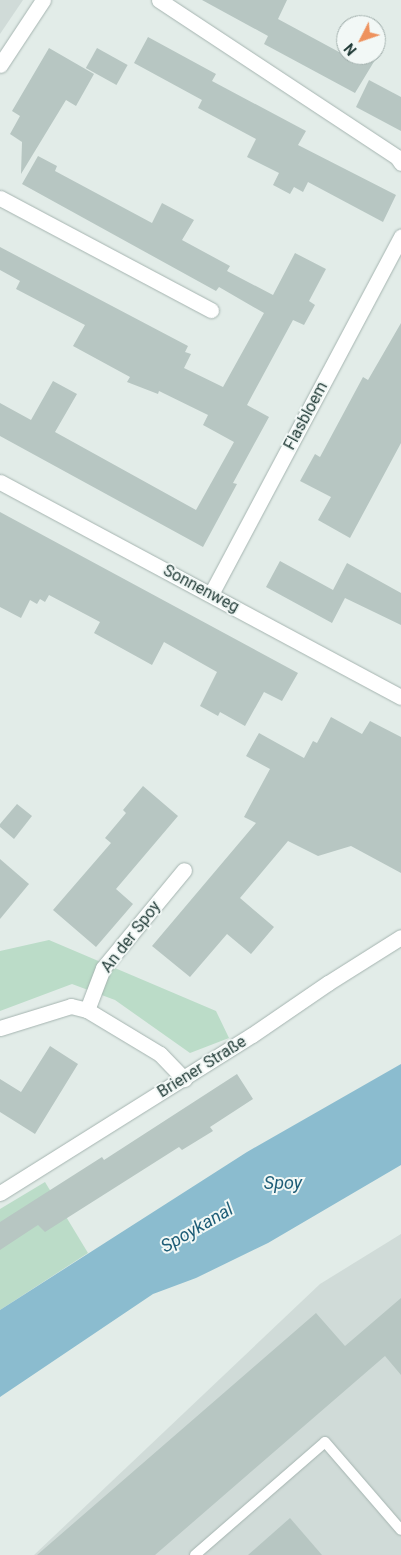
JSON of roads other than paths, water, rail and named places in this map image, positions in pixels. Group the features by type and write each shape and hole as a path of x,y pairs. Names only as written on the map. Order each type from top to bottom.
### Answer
{"street":[{"path":"0,65 43,0"},
{"path":"160,0 396,156 401,162"},
{"path":"0,198 211,310"},
{"name":"Flasbloem","path":"211,594 401,236"},
{"name":"Sonnenweg","path":"0,482 401,697"},
{"name":"An der Spoy","path":"87,1010 103,968 184,870"},
{"name":"Briener Straße","path":"0,1193 184,1078 401,937"},
{"path":"0,1028 71,1006 87,1010 160,1054 184,1078"}],"lane":[{"path":"195,1555 325,1442 401,1530"}],"water":[{"name":"Spoy","path":"401,1064 401,1165 268,1243 196,1278 153,1294 0,1397 0,1310 247,1152"}],"water label":[{"name":"Spoykanal","path":"197,1228"}]}
